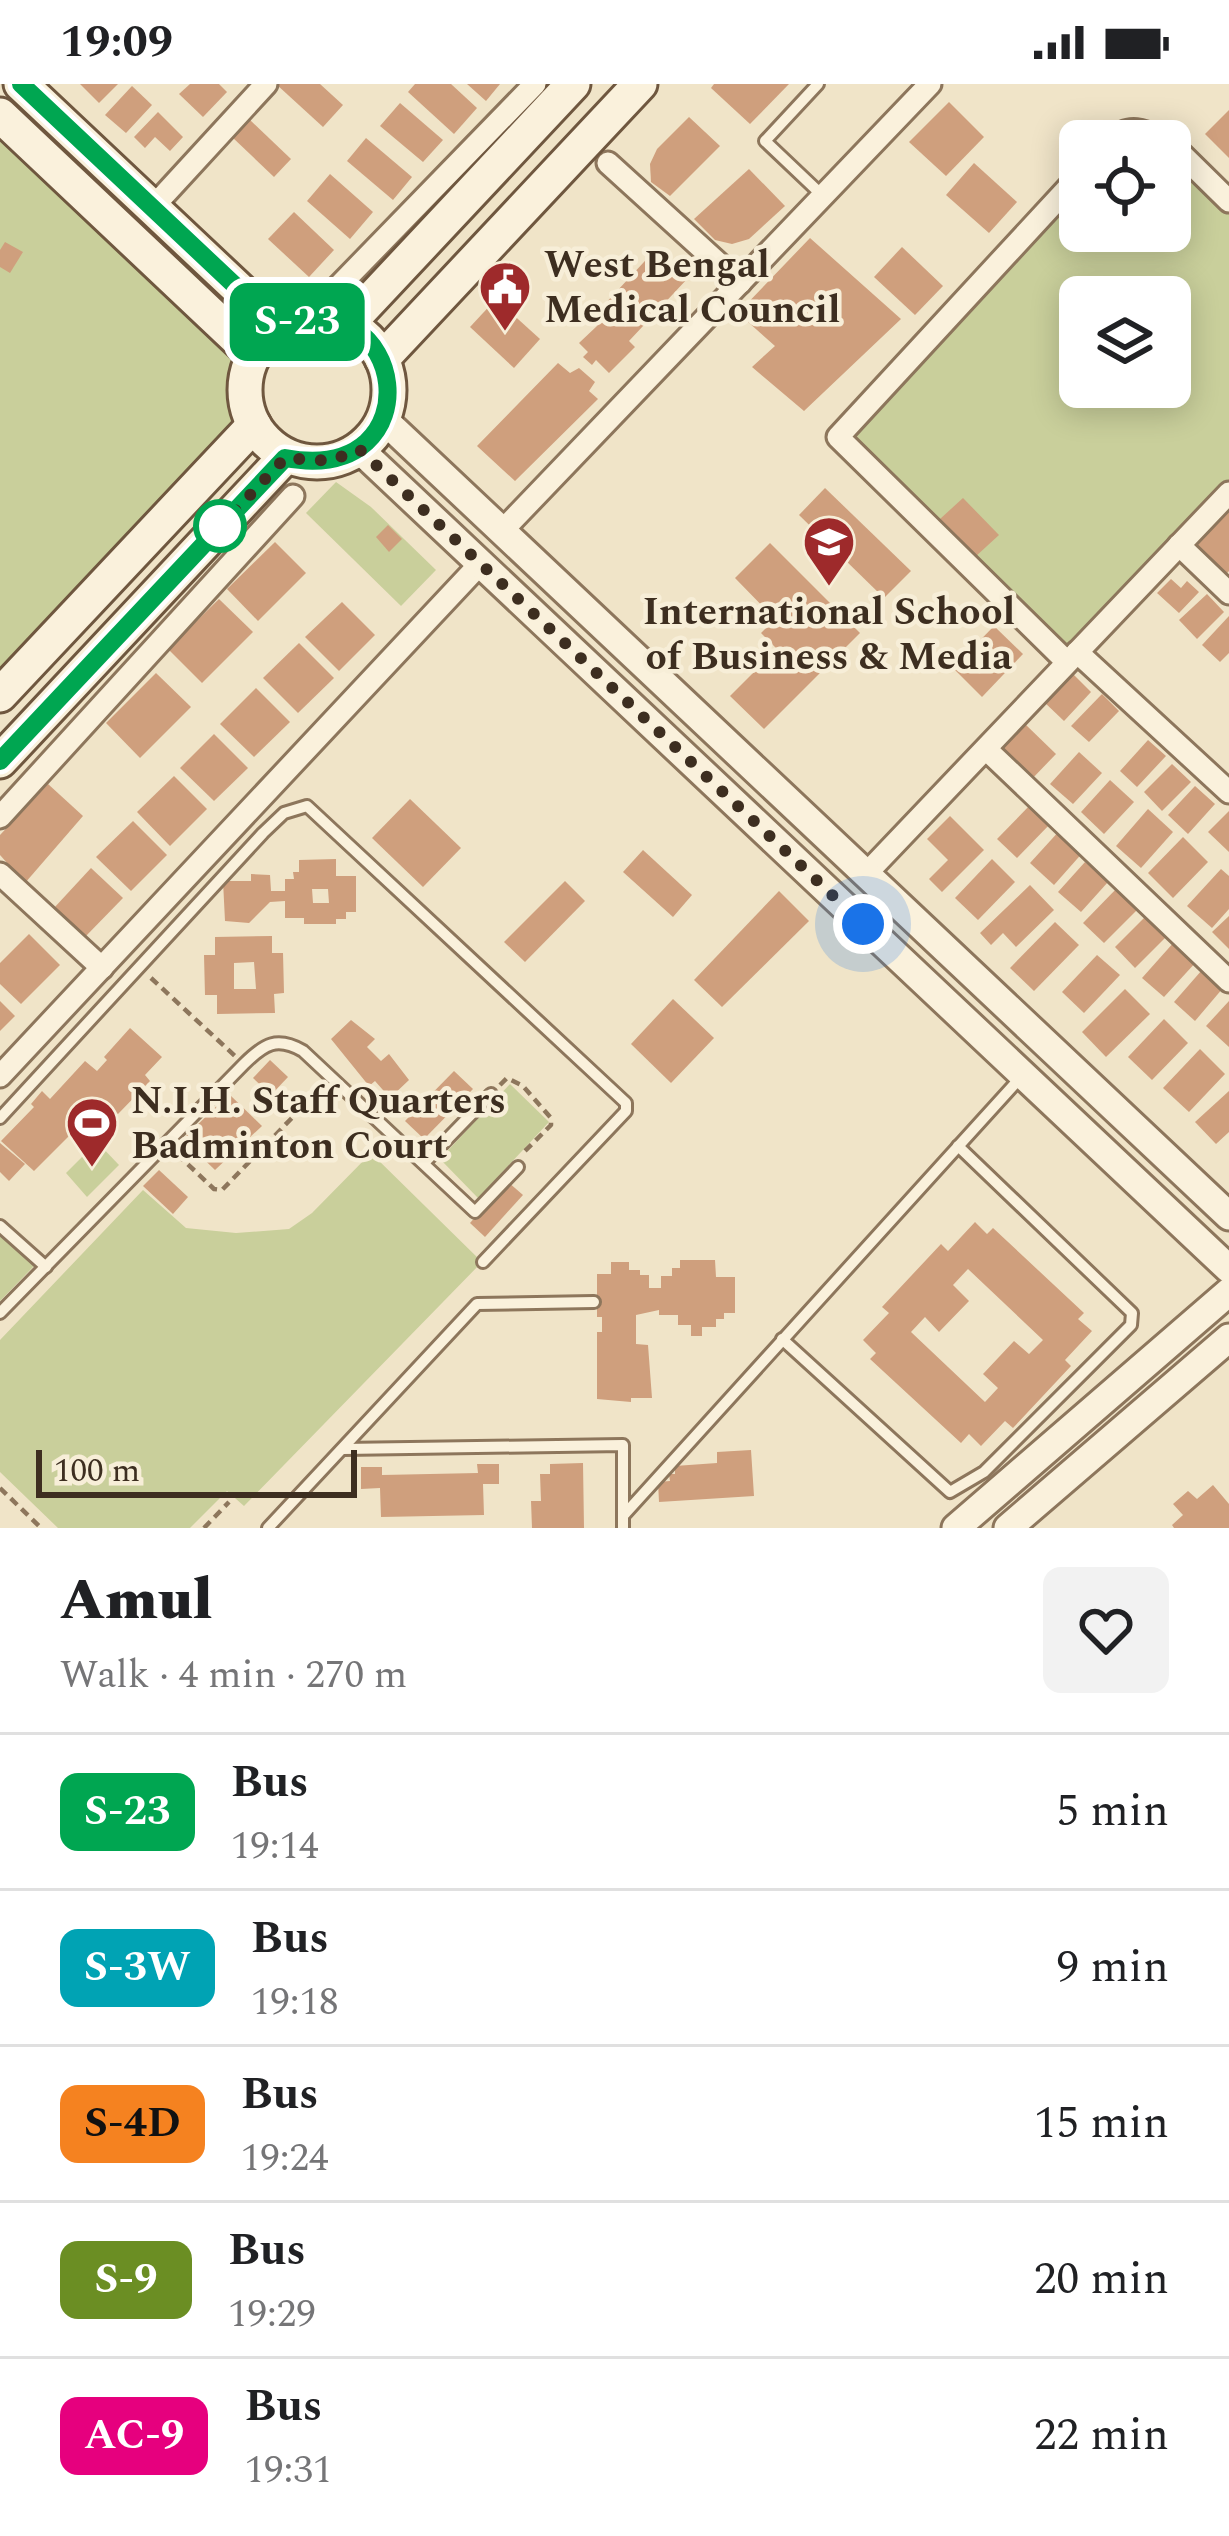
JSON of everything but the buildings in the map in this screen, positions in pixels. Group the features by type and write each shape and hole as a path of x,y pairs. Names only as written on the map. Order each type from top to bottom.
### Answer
{"main road":[{"path":"21,84 280,328"},
{"path":"346,325 573,84"},
{"path":"382,359 467,278 640,84"},
{"path":"0,115 254,355"},
{"path":"55,166 80,140"},
{"path":"305,319 330,319 372,343 390,389 383,419 359,449 331,461 285,458 263,440 246,398 247,374 254,355 280,328 305,319"},
{"path":"0,695 254,424"},
{"path":"0,761 285,458"}],"street":[{"path":"336,289 535,84"},
{"path":"152,207 259,86"},
{"path":"502,531 922,87"},
{"path":"608,164 740,283"},
{"path":"1191,164 1229,201"},
{"path":"1059,198 838,437 1072,657 1229,792"},
{"path":"383,419 1229,1216"},
{"path":"359,449 1229,1270 1229,1294 956,1528"},
{"path":"866,874 1229,493"},
{"path":"0,817 293,496"},
{"path":"1179,545 1229,593"},
{"path":"0,1076 480,564"},
{"path":"548,628 574,601"},
{"path":"986,749 1229,981"},
{"path":"0,874 102,968"},
{"path":"923,981 950,953"},
{"path":"1169,1212 1195,1184"},
{"path":"1008,1528 1229,1338"}],"lane":[{"path":"818,84 765,142 823,196"},
{"path":"0,1118 277,818 302,805 312,808 626,1103 624,1113 484,1262"},
{"path":"0,1313 264,1046 289,1042 475,1211 518,1167"},
{"path":"622,1522 1023,1075"},
{"path":"424,1162 491,1094"},
{"path":"782,1339 950,1492 984,1472 1131,1325 1132,1312 958,1146"},
{"path":"0,1226 46,1267"},
{"path":"268,1528 477,1304 594,1302"},
{"path":"343,1449 623,1445 622,1522"}],"path":[{"path":"139,968 244,1064"},
{"path":"167,1143 214,1189 222,1190 332,1077"},
{"path":"491,1094 506,1078 512,1080 551,1118 551,1125 514,1162 518,1167"},
{"path":"0,1488 41,1528"},
{"path":"204,1528 229,1502"}],"green space":[{"path":"0,128 243,355 236,398 244,424 0,682"},
{"path":"1191,173 1229,208 1229,484 1068,650 848,437 1059,211 1059,252 1191,252"},
{"path":"336,482 371,507 436,570 401,606 306,513"},
{"path":"510,1084 549,1122 478,1198 440,1159"},
{"name":"N.I.H. Staff Quarters Badminton Court","path":"97,1142 119,1165 87,1197 66,1173"},
{"path":"371,1153 482,1262 244,1506 227,1491 190,1528 58,1528 0,1472 0,1340 143,1190 186,1228 236,1233 289,1229 312,1213"},
{"path":"0,1233 35,1265 0,1301"}],"bus line":[{"name":"S-23","path":"0,761 285,458 331,461 355,452 374,436 386,413 390,389 385,364 372,343 354,328 330,319 305,319 280,328 21,84"}],"place":[{"name":"West Bengal Medical Council","path":"505,333"},
{"name":"International School of Business & Media","path":"829,588"},
{"name":"N.I.H. Staff Quarters Badminton Court","path":"92,1169"}],"route":[{"path":"220,526 213,534 285,458 331,461 359,449 863,924"}]}
